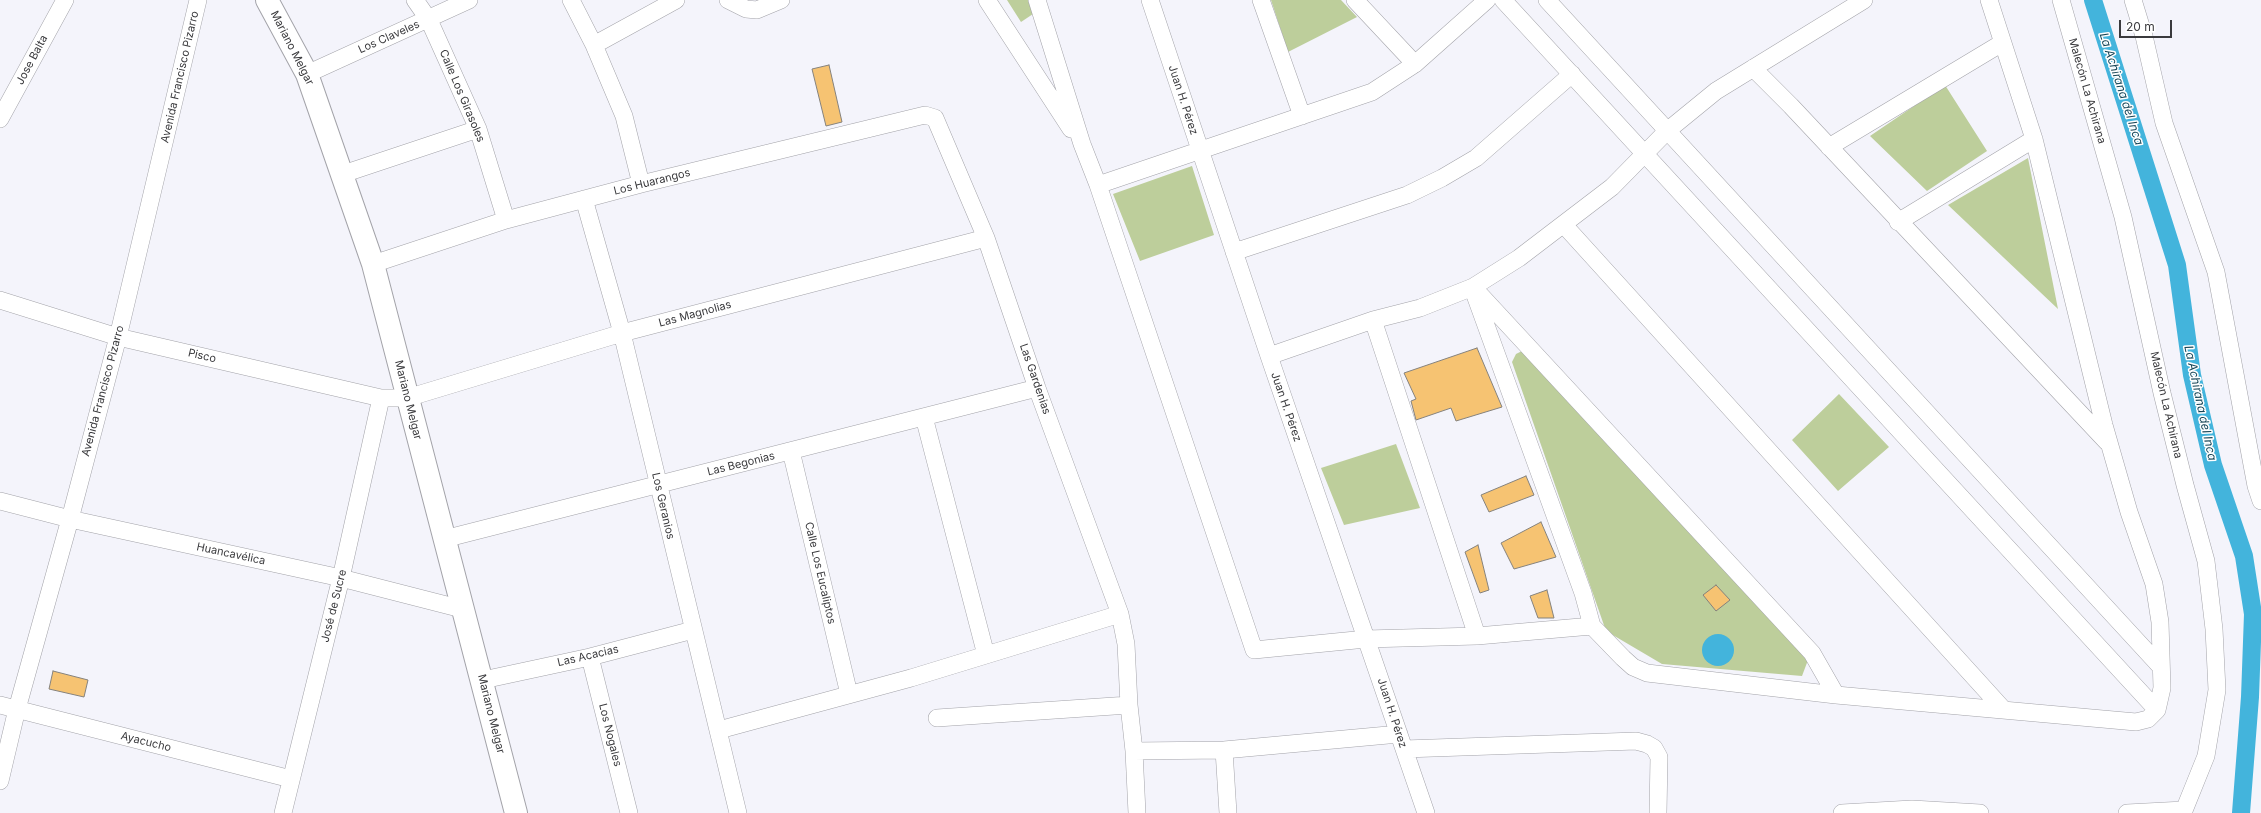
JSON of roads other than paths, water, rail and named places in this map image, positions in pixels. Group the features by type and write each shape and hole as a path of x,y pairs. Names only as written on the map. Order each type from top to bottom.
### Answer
{"main road":[{"name":"Mariano Melgar","path":"267,0 307,74 373,264 462,610 483,680 516,813"}],"street":[{"name":"Jose Balta","path":"0,119 65,0"},
{"name":"Avenida Francisco Pizarro","path":"0,780 17,709 70,519 118,337 198,0"},
{"name":"Calle Los Girasoles","path":"415,0 428,20 478,129 506,220"},
{"name":"Los Claveles","path":"307,74 469,0"},
{"path":"571,0 594,45 624,116 641,184"},
{"path":"594,45 676,0"},
{"path":"728,0 746,9 757,10 780,0"},
{"path":"987,0 1082,144"},
{"path":"1037,0 1082,144 1098,184 1252,647 1258,651 1366,639 1477,636 1592,626"},
{"name":"Juan H. Pérez","path":"1150,0 1269,356 1426,813"},
{"path":"1261,0 1302,116"},
{"path":"1355,0 1415,64"},
{"path":"1098,184 1372,92 1415,64 1487,0"},
{"path":"1504,0 2157,710"},
{"path":"1547,0 2160,666"},
{"path":"1269,356 1373,320 1420,308 1473,287 1520,258 1612,187 1666,131 1716,91 1864,0"},
{"path":"1473,287 1583,593 1592,626 1633,667 1647,673 1836,695 2136,722 2148,719 2157,710 2162,688 2160,666 2160,622 2154,584 2129,512 2104,425 2034,139 1989,0"},
{"name":"Malecón La Achirana","path":"2061,0 2123,217 2184,485 2206,561 2217,690 2206,756 2183,812"},
{"path":"2133,0 2144,36 2164,123 2216,272 2255,478 2261,501"},
{"path":"1829,146 2002,43"},
{"path":"1752,68 1829,146 1898,222 2111,447"},
{"path":"1234,252 1407,195 1442,178 1476,158 1572,74"},
{"name":"Los Huarangos","path":"373,264 506,220 641,184 925,115 935,118"},
{"name":"Las Gardenias","path":"935,118 986,238 1037,388 1120,614 1126,644 1137,813"},
{"path":"343,174 478,129"},
{"path":"1898,222 2034,139"},
{"name":"Los Geranios","path":"584,199 622,333 692,630 738,813"},
{"path":"1564,225 2003,709"},
{"name":"Las Magnolias","path":"407,398 622,333 986,238"},
{"path":"1473,287 1812,653 1836,695"},
{"name":"Pisco","path":"0,300 118,337 381,398 407,398"},
{"path":"1373,320 1477,636"},
{"name":"Las Begonias","path":"444,539 1037,388"},
{"name":"José de Sucre","path":"283,813 341,578 381,398"},
{"path":"924,417 986,655"},
{"name":"Calle Los Eucaliptos","path":"791,451 849,694"},
{"name":"Huancavélica","path":"0,501 70,519 341,578 462,610"},
{"path":"718,730 986,655 1120,614"},
{"name":"Las Acacias","path":"483,680 590,657 692,630"},
{"name":"Los Nogales","path":"590,657 630,813"},
{"name":"Ayacucho","path":"0,705 291,779"},
{"path":"937,718 1129,705"},
{"path":"1134,751 1224,750 1401,742 1642,743 1654,748 1659,757 1658,813"},
{"path":"1224,750 1228,813"},
{"path":"1842,813 1912,811 1980,813"},
{"path":"2127,813 2183,812"}],"water":[{"path":"1715,634 1721,634 1731,641 1734,650 1733,656 1727,663 1721,666 1715,666 1705,659 1702,653 1702,647 1709,637"}],"waterway":[{"name":"La Achirana del Inca","path":"2093,0 2177,265 2192,375 2213,465 2244,556 2253,614 2250,697 2241,813"}]}
